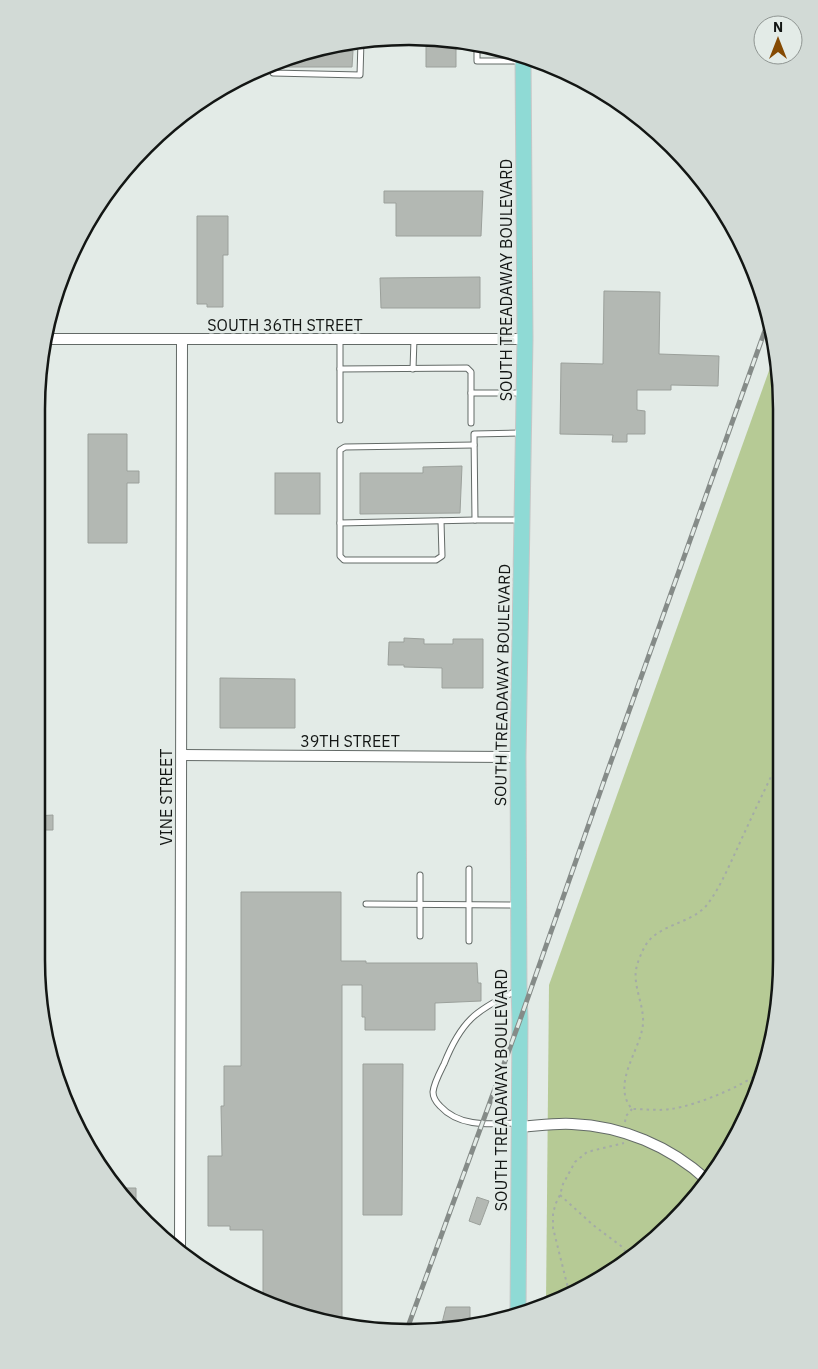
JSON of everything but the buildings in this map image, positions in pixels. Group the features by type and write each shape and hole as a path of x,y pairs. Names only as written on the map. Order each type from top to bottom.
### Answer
{"main road":[{"name":"SOUTH TREADAWAY BOULEVARD","path":"518,1307 520,1020 518,757 524,393 523,63"}],"street":[{"name":"SOUTH 36TH STREET","path":"52,340 524,339"},
{"name":"VINE STREET","path":"180,1243 182,340"},
{"name":"39TH STREET","path":"182,755 518,757"},
{"path":"518,1125 571,1124 604,1127 633,1134 669,1152 702,1176"}],"lane":[{"path":"273,72 360,75 361,48"},
{"path":"477,51 477,61 509,59"},
{"path":"413,369 414,339"},
{"path":"340,340 340,420"},
{"path":"340,369 467,368 471,372 471,423"},
{"path":"471,393 524,393"},
{"path":"475,520 474,434 523,432"},
{"path":"441,521 442,556 436,560 344,560 340,556 340,450 345,447 474,445"},
{"path":"340,523 522,520"},
{"path":"469,869 469,941"},
{"path":"420,875 420,936"},
{"path":"366,904 519,905"},
{"path":"518,1125 482,1124 462,1121 453,1117 439,1105 433,1095 433,1090 451,1046 460,1030 487,1005 519,989"}],"path":[{"path":"754,1078 711,1098 670,1110 632,1109 628,1104 624,1088 629,1066 642,1030 642,1010 636,970 644,947 653,935 705,907 719,884 773,773"},
{"path":"624,1124 626,1116 632,1109"},
{"path":"568,1287 553,1228 553,1213 563,1184 575,1162 587,1152 621,1145 626,1142"},
{"path":"560,1195 626,1252"}],"green space":[{"path":"770,367 773,409 773,960 770,1008 761,1054 745,1099 724,1142 698,1182 683,1200 631,1249 591,1275 546,1297 549,985"}],"railway":[{"path":"409,1324 520,1020 765,332"}]}
